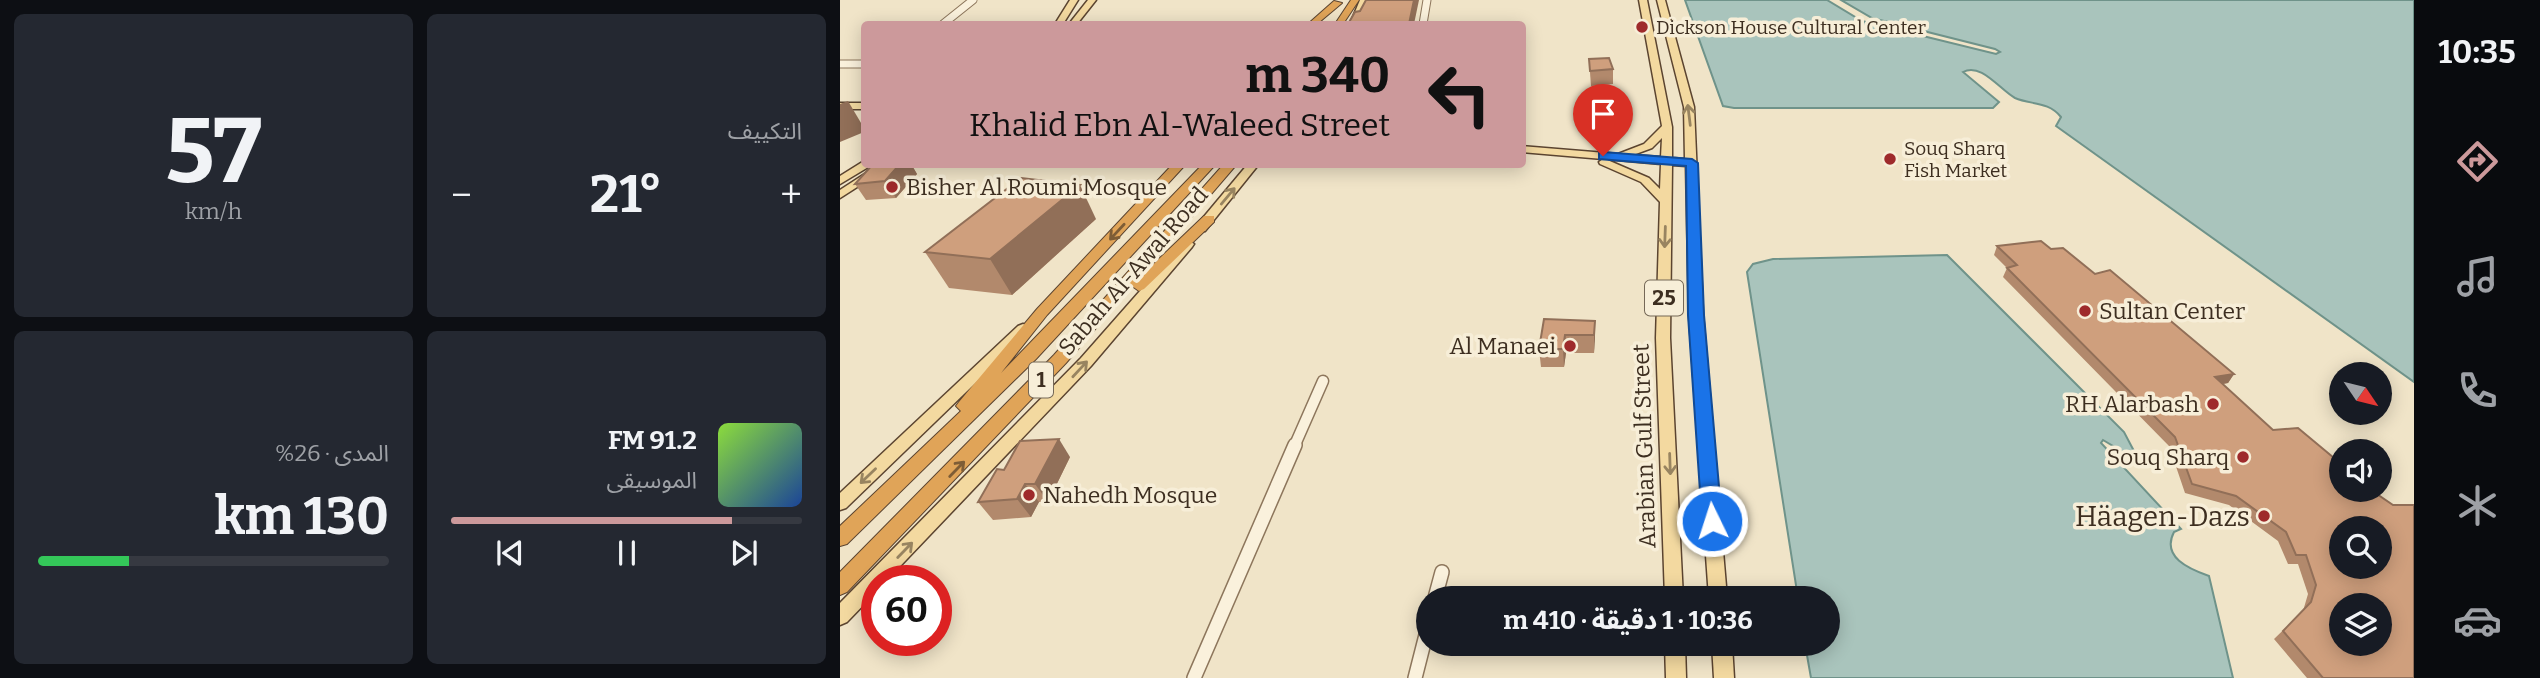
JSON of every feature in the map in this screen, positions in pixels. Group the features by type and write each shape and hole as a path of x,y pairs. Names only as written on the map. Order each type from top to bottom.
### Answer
{"highway":[{"path":"1341,21 1355,0"},
{"path":"1315,21 1338,1"},
{"path":"1324,21 1338,1"},
{"path":"1161,186 1170,168"},
{"path":"916,464 1042,312 1177,168"},
{"name":"Sabah Al-Awal Road","path":"840,538 1030,355 1206,168"},
{"name":"Sabah Al-Awal Road","path":"840,586 1060,359 1227,168"},
{"path":"1060,359 1209,219"}],"main road":[{"path":"1061,21 1074,0"},
{"path":"1075,21 1092,0"},
{"path":"1357,21 1364,0"},
{"path":"1358,21 1371,0"},
{"name":"Arabian Gulf Street","path":"1643,0 1668,127 1663,338 1673,586"},
{"name":"25","path":"1661,0 1689,107 1696,315 1717,586"},
{"path":"840,105 861,105"},
{"path":"1603,159 1640,150 1657,139 1668,127"},
{"path":"1526,149 1603,159 1639,176 1660,193 1667,203"},
{"path":"1526,156 1692,166"},
{"path":"840,181 861,167"},
{"path":"840,195 882,168"},
{"name":"Sabah Al-Awal Road","path":"840,616 1086,362 1252,168"},
{"name":"Sabah Al-Awal Road","path":"840,503 1042,312"},
{"path":"1675,656 1676,678"},
{"path":"1723,656 1724,678"}],"street":[{"path":"947,21 973,0"},
{"path":"1424,21 1429,0"},
{"path":"1428,21 1429,0"},
{"path":"840,64 861,64"},
{"path":"1194,678 1323,381"},
{"path":"1438,586 1442,572"},
{"path":"1415,678 1421,656"}],"water":[{"path":"1685,0 1827,0 1862,21 1996,54 2000,52 1995,49 1872,18 1841,0 2414,0 2414,382 2392,366 2392,362 2386,362 2056,126 2061,117 2051,108 2015,98 1977,71 1963,72 1999,102 1993,108 1723,106"},
{"path":"1947,255 2124,432 2135,453 2130,456 2103,440 2101,443 2181,529 2174,532 2171,541 2174,555 2186,566 2209,576 2233,678 1811,678 1807,656 1840,656 1840,586 1796,586 1747,272 1753,264 1773,259"}],"building":[{"path":"1366,0 1414,0 1410,21 1350,21 1355,12 1360,11"},
{"path":"1609,58 1613,69 1590,71 1589,59"},
{"path":"869,168 896,168 885,181 855,184"},
{"path":"1021,178 1080,185 990,259 925,252"},
{"name":"Souq Sharq","path":"2041,241 2051,249 2063,248 2095,274 2110,270 2234,374 2215,377 2273,430 2298,428 2329,454 2329,502 2389,502 2393,505 2414,505 2414,678 2323,678 2283,631 2311,602 2316,585 2306,555 2296,555 2286,532 2236,496 2192,484 2175,437 2007,268 2017,265 1997,246"},
{"path":"1544,319 1595,321 1594,335 1565,335 1563,349 1539,349"},
{"path":"1059,439 1035,484 1025,484 1017,499 978,502 997,469 1004,470 1020,441"}],"place":[{"name":"Dickson House Cultural Center","path":"1642,27"},
{"name":"Souq Sharq Fish Market","path":"1890,159"},
{"name":"Bisher Al Roumi Mosque","path":"892,187"},
{"name":"Sultan Center","path":"2085,311"},
{"name":"Al Manaei","path":"1570,346"},
{"name":"RH Alarbash","path":"2213,404"},
{"name":"Souq Sharq","path":"2243,457"},
{"name":"Nahedh Mosque","path":"1029,495"},
{"name":"Häagen-Dazs","path":"2264,516"}],"route":[{"path":"1603,156 1692,163 1696,315 1712,521"}]}
